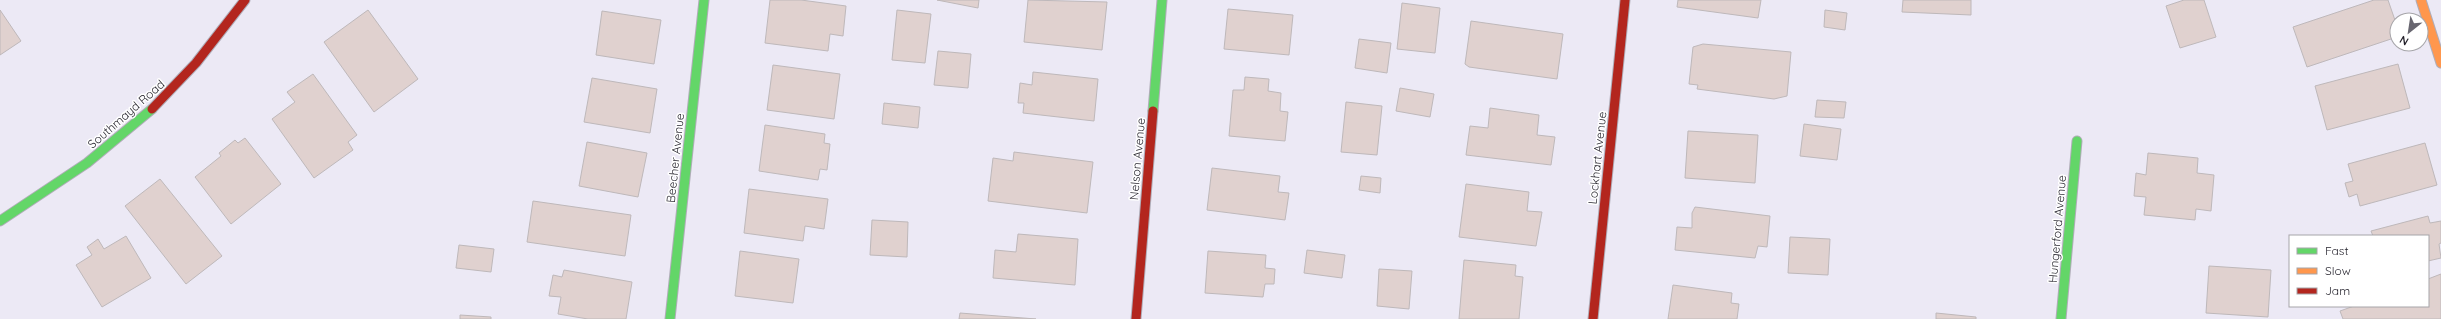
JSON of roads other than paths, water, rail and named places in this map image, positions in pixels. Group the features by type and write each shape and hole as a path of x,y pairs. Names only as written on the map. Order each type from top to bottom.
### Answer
{"street":[{"name":"Southmayd Road","path":"0,221 99,154 136,124 197,62 245,0"},
{"name":"Beecher Avenue","path":"670,319 704,0"},
{"name":"Nelson Avenue","path":"1136,319 1162,0"},
{"name":"Lockhart Avenue","path":"1593,319 1624,0"},
{"path":"2421,0 2441,63"},
{"name":"Hungerford Avenue","path":"2061,319 2077,140"}]}
